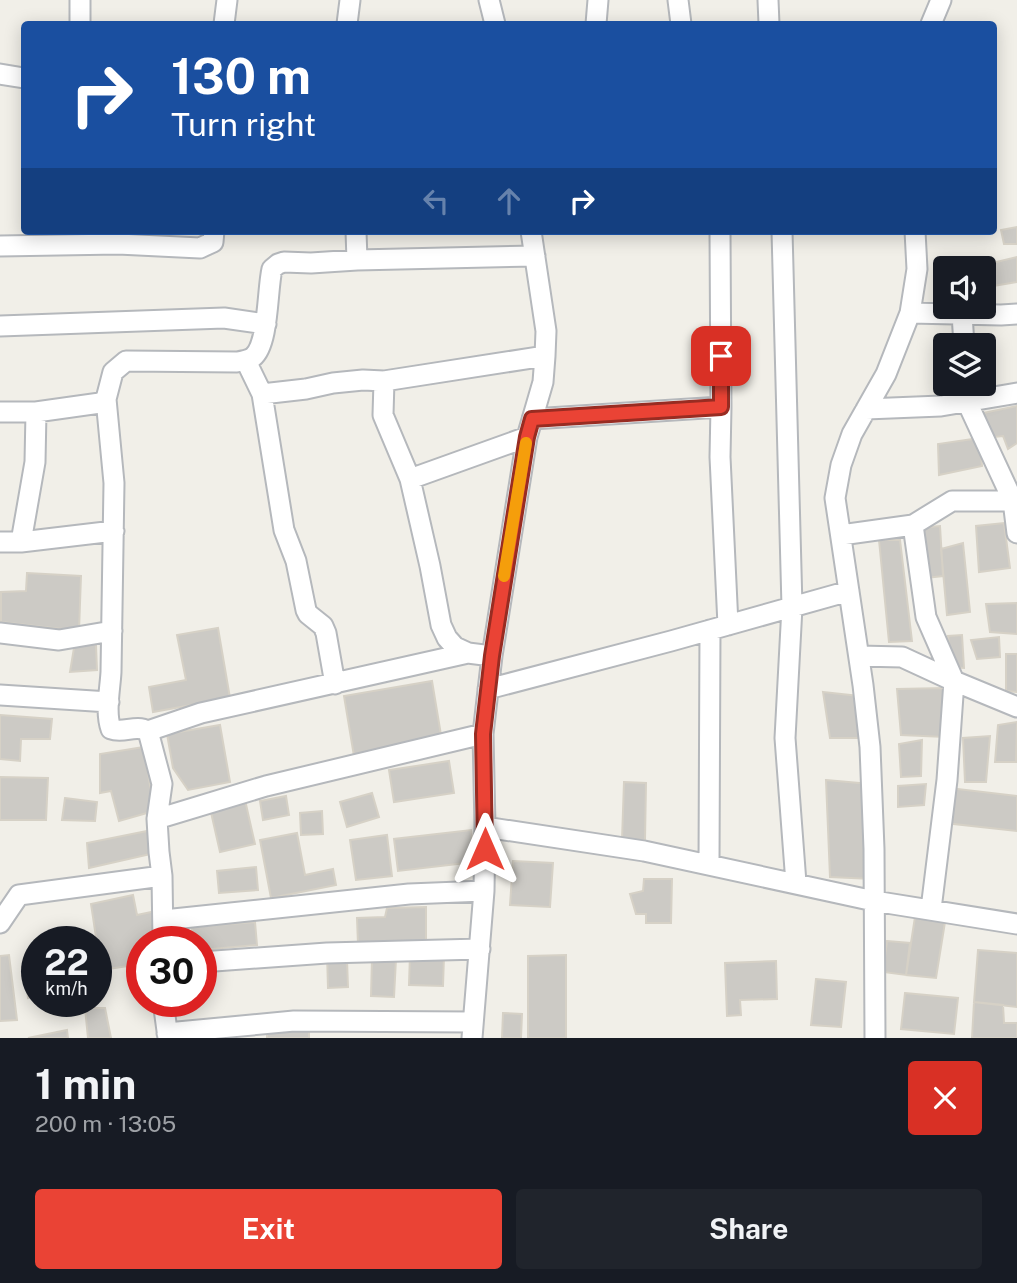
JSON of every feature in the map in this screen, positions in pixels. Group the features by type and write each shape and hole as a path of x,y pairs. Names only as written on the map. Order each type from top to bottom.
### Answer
{"street":[{"path":"80,0 80,21"},
{"path":"225,21 227,0"},
{"path":"347,21 350,0"},
{"path":"489,0 494,21"},
{"path":"596,21 598,0"},
{"path":"678,0 681,21"},
{"path":"768,0 769,21"},
{"path":"932,21 941,0"},
{"path":"0,75 21,78"},
{"path":"0,246 118,244 200,248 213,242 214,235"},
{"path":"356,235 357,260"},
{"path":"165,1017 167,1036 294,1021 472,1030 484,891 483,734 492,656 529,428 543,382 545,356 546,331 532,235"},
{"path":"709,865 719,628 720,235"},
{"path":"782,235 792,607 785,738 796,883"},
{"path":"875,1038 874,849 870,747 835,498 841,465 852,434 886,374 910,313 918,269 915,235"},
{"path":"468,653 201,713 148,731 135,727 116,731 111,729 108,702 111,672 114,483 106,400 113,372 126,361 237,362 252,357 261,343 266,324 270,278 272,270 278,264 535,256"},
{"path":"910,313 933,313"},
{"path":"996,314 1017,314"},
{"path":"0,326 224,318 266,324"},
{"path":"262,394 333,383 384,381 545,356"},
{"path":"246,361 262,394 284,530 296,561 308,614 323,626 326,633 335,684"},
{"path":"384,381 383,415 410,479 441,625 455,647 468,653 492,656"},
{"path":"996,393 1017,393"},
{"path":"866,409 941,406 960,396"},
{"path":"967,396 1015,503 1017,533"},
{"path":"0,412 36,412 106,400"},
{"path":"410,479 529,428 721,407"},
{"path":"20,542 35,462 36,412"},
{"path":"841,535 913,525 952,501 1015,503"},
{"path":"913,525 926,617 954,681 947,780 931,909"},
{"path":"0,542 114,531"},
{"path":"488,690 849,591"},
{"path":"0,633 59,640 112,631"},
{"path":"859,656 902,657 1017,708"},
{"path":"0,695 108,702"},
{"path":"148,731 162,784 157,819 164,926"},
{"path":"157,819 265,786 483,734"},
{"path":"485,827 644,851 874,901 1017,924"},
{"path":"0,923 19,895 162,876"},
{"path":"164,920 409,894 484,891"},
{"path":"217,961 327,953 480,949"}],"building":[{"path":"1017,227 1017,244 1004,244 1001,230"},
{"path":"1017,257 1017,282 996,286 996,262"},
{"path":"1017,406 1017,443 1008,449 1003,436 985,438 983,413"},
{"path":"980,438 982,466 939,475 938,444"},
{"path":"1004,523 1010,568 979,572 976,526"},
{"path":"940,526 943,576 926,578 917,528"},
{"path":"879,540 900,540 912,641 889,642"},
{"path":"963,543 970,612 947,615 941,549"},
{"path":"27,573 81,576 79,631 1,622 1,592 26,591"},
{"path":"1017,603 1017,634 990,632 986,604"},
{"path":"218,628 230,698 153,712 149,687 186,680 177,635"},
{"path":"962,635 964,668 951,667 948,636"},
{"path":"999,637 1000,657 977,659 971,640"},
{"path":"75,642 96,645 97,670 70,672"},
{"path":"1006,654 1017,654 1017,692 1006,691"},
{"path":"432,681 442,741 354,756 344,696"},
{"path":"945,688 945,737 901,735 897,689"},
{"path":"823,692 859,696 865,738 830,738"},
{"path":"0,715 52,719 50,739 21,739 20,761 0,759"},
{"path":"1017,722 1016,762 995,762 998,725"},
{"path":"220,725 230,782 188,790 173,768 167,734"},
{"path":"990,736 986,782 965,782 963,738"},
{"path":"922,740 921,776 901,777 899,744"},
{"path":"144,747 154,811 119,821 111,791 100,793 100,754"},
{"path":"449,761 454,793 394,802 389,770"},
{"path":"0,777 48,778 46,820 0,820"},
{"path":"826,780 870,784 872,879 830,877"},
{"path":"624,782 646,783 645,840 622,840"},
{"path":"926,784 924,805 898,807 898,786"},
{"path":"949,788 1017,796 1017,831 945,823"},
{"path":"372,793 379,817 347,827 340,802"},
{"path":"286,796 289,815 263,820 260,801"},
{"path":"65,798 97,802 95,821 62,820"},
{"path":"245,800 255,844 220,852 210,808"},
{"path":"322,811 323,834 301,835 300,813"},
{"path":"152,830 155,853 89,868 87,843"},
{"path":"471,830 474,862 398,871 394,839"},
{"path":"297,833 305,875 333,869 336,885 271,898 260,840"},
{"path":"387,835 392,876 356,880 350,840"},
{"path":"513,861 553,863 550,907 510,905"},
{"path":"256,867 258,890 219,893 217,871"},
{"path":"644,879 672,879 671,923 646,923 646,914 636,914 630,894 643,891"},
{"path":"133,895 137,915 156,911 156,926 126,926 126,966 112,968 112,926 94,926 91,904"},
{"path":"426,907 426,943 358,944 357,918 385,917 387,908"},
{"path":"915,917 945,922 936,978 906,975"},
{"path":"255,922 257,945 217,949 217,926 205,926"},
{"path":"887,941 910,943 906,975 883,972"},
{"path":"978,950 1017,953 1017,1007 974,1002"},
{"path":"327,953 347,960 348,987 328,988"},
{"path":"410,954 444,956 443,986 409,985"},
{"path":"9,955 17,1020 0,1021 0,956"},
{"path":"566,955 566,1038 528,1038 528,956"},
{"path":"372,958 396,959 394,997 371,996"},
{"path":"776,961 777,999 740,1000 741,1015 727,1016 725,963"},
{"path":"816,979 846,982 841,1027 811,1025"},
{"path":"905,993 958,998 954,1034 901,1029"},
{"path":"974,1002 1003,1005 1004,1023 1017,1023 1017,1038 972,1038"},
{"path":"503,1013 522,1014 521,1038 502,1038"},
{"path":"86,1017 107,1017 111,1038 88,1038"},
{"path":"309,1029 309,1038 267,1038 267,1030"},
{"path":"67,1030 68,1038 28,1038"}],"slow traffic":[{"path":"504,576 526,443"}],"route":[{"path":"485,849 485,712 505,573 532,419 721,407 721,356"}]}
